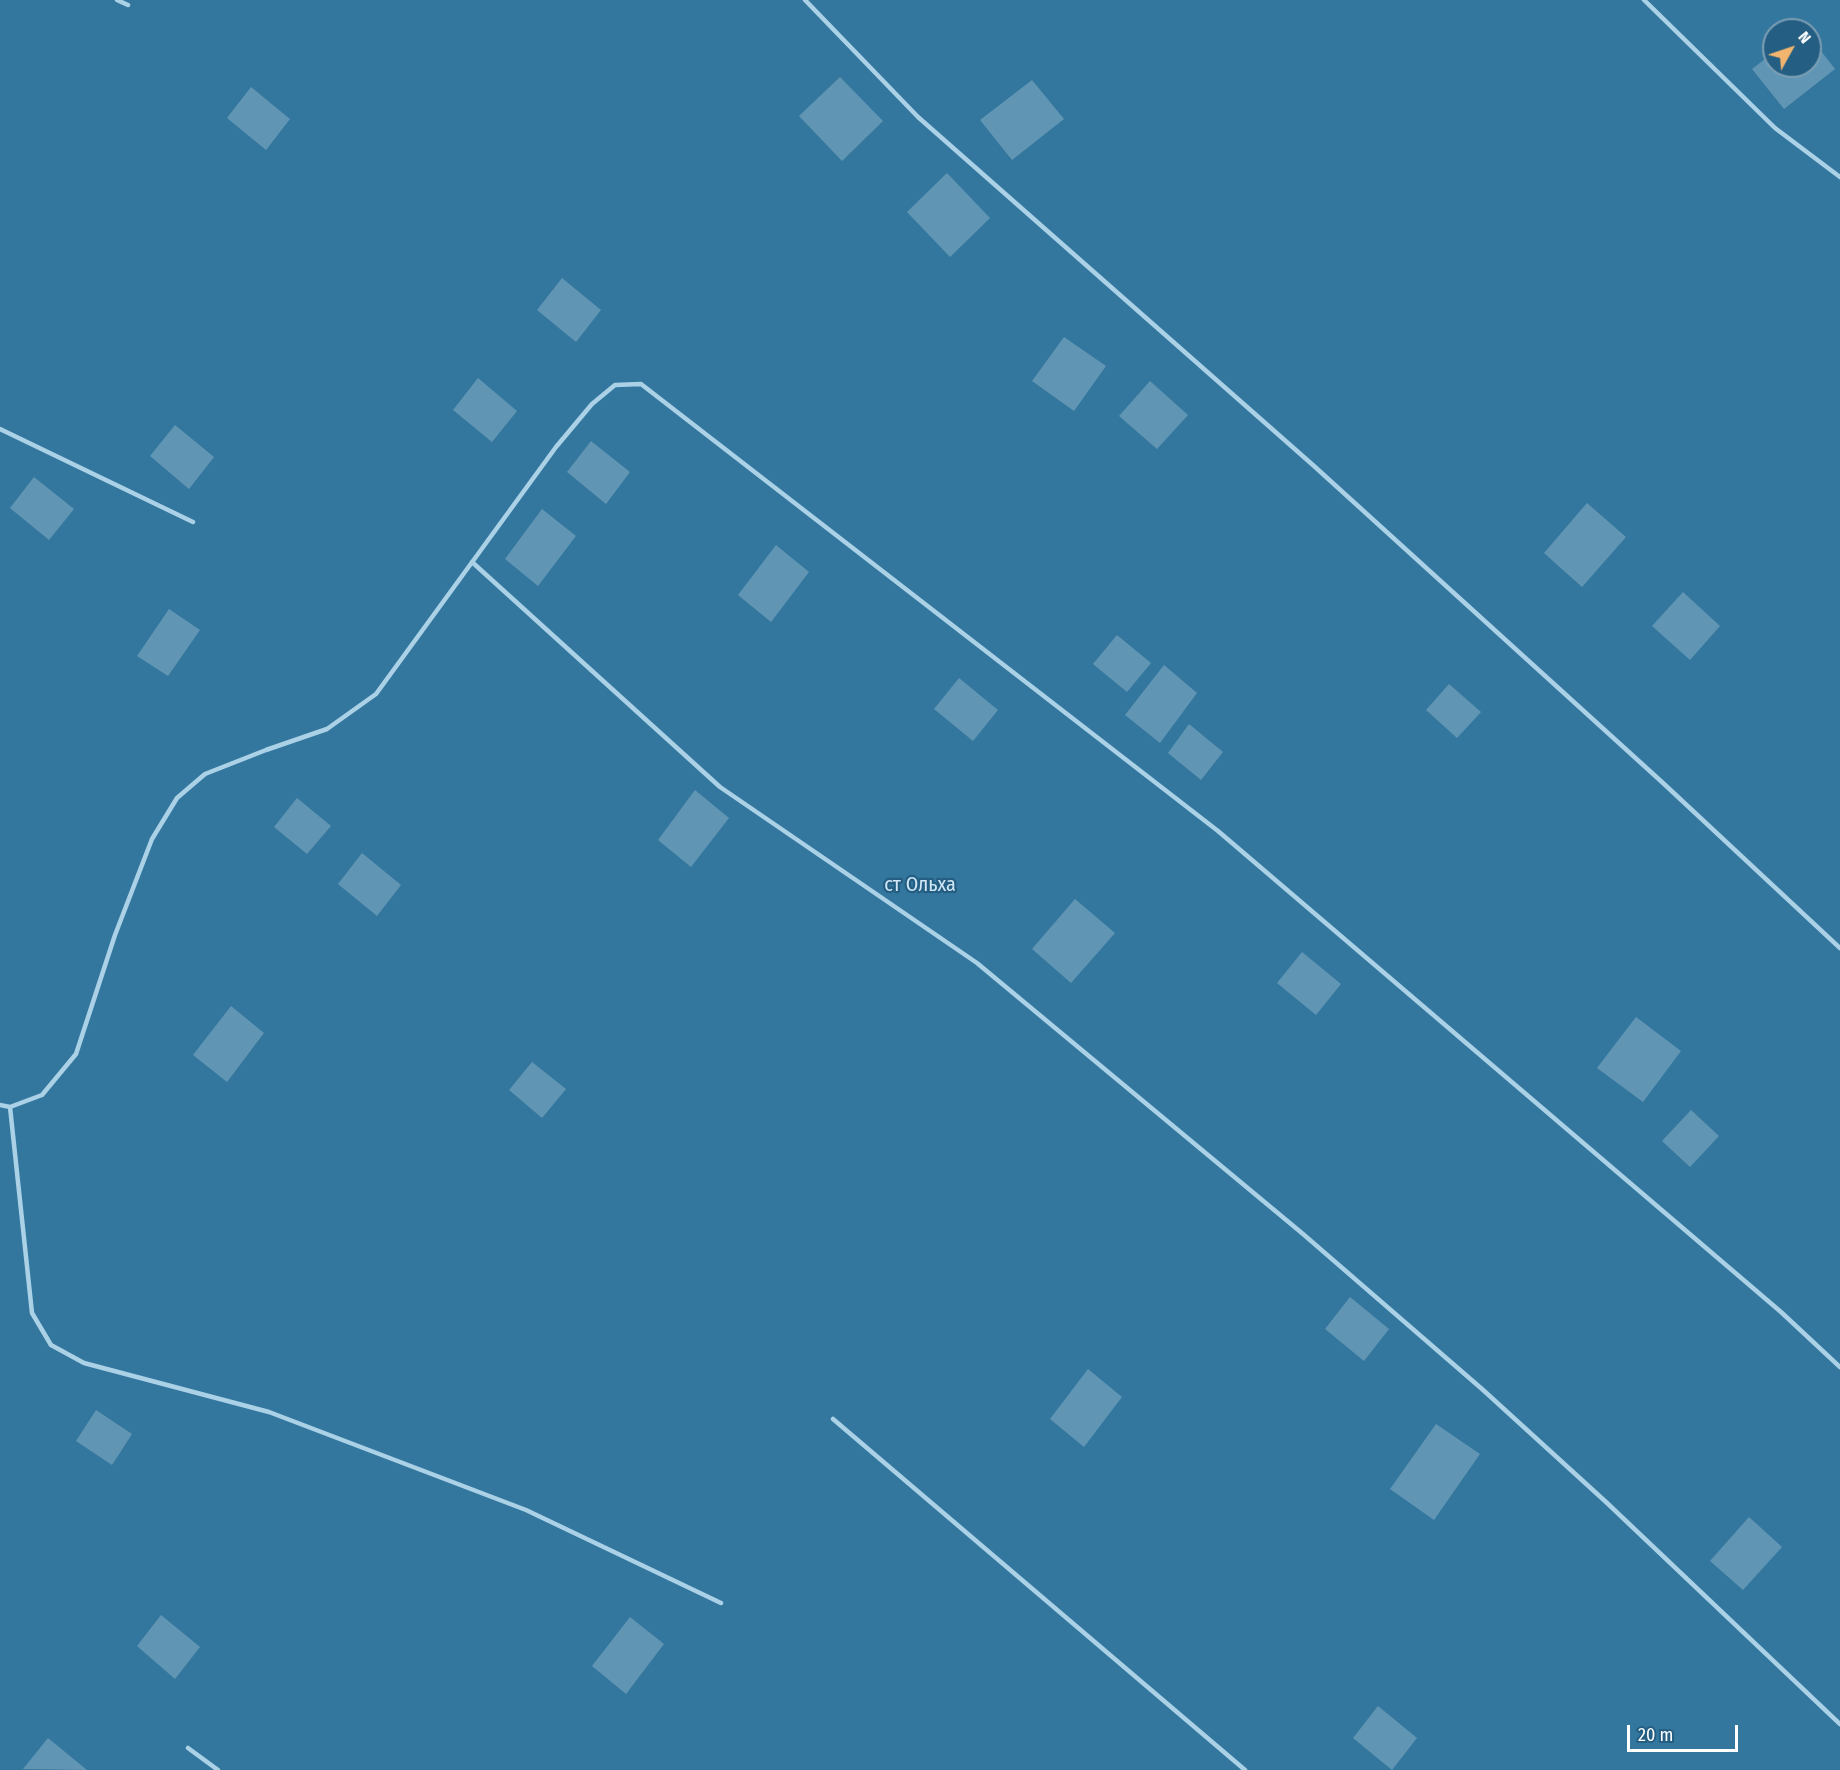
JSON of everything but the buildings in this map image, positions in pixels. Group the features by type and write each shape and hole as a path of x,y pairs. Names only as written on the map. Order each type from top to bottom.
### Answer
{"lane":[{"path":"117,0 128,5"},
{"path":"805,0 918,117 1323,474 1663,783 1840,948"},
{"path":"1644,0 1774,128 1840,177"},
{"path":"0,1105 10,1107 42,1095 76,1054 115,934 152,840 177,798 205,774 327,729 376,694 556,447 592,405 615,385 641,384 1218,831 1772,1304 1840,1367"},
{"path":"0,429 193,522"},
{"path":"472,562 720,787 977,963 1303,1234 1482,1389 1597,1494 1840,1724"},
{"path":"10,1107 32,1313 51,1346 84,1363 269,1412 515,1506 721,1603"},
{"path":"833,1419 1245,1770"},
{"path":"188,1749 218,1770"}],"green space":[{"name":"ст Ольха","path":"0,0 1840,0 1840,1770 0,1770"}]}
